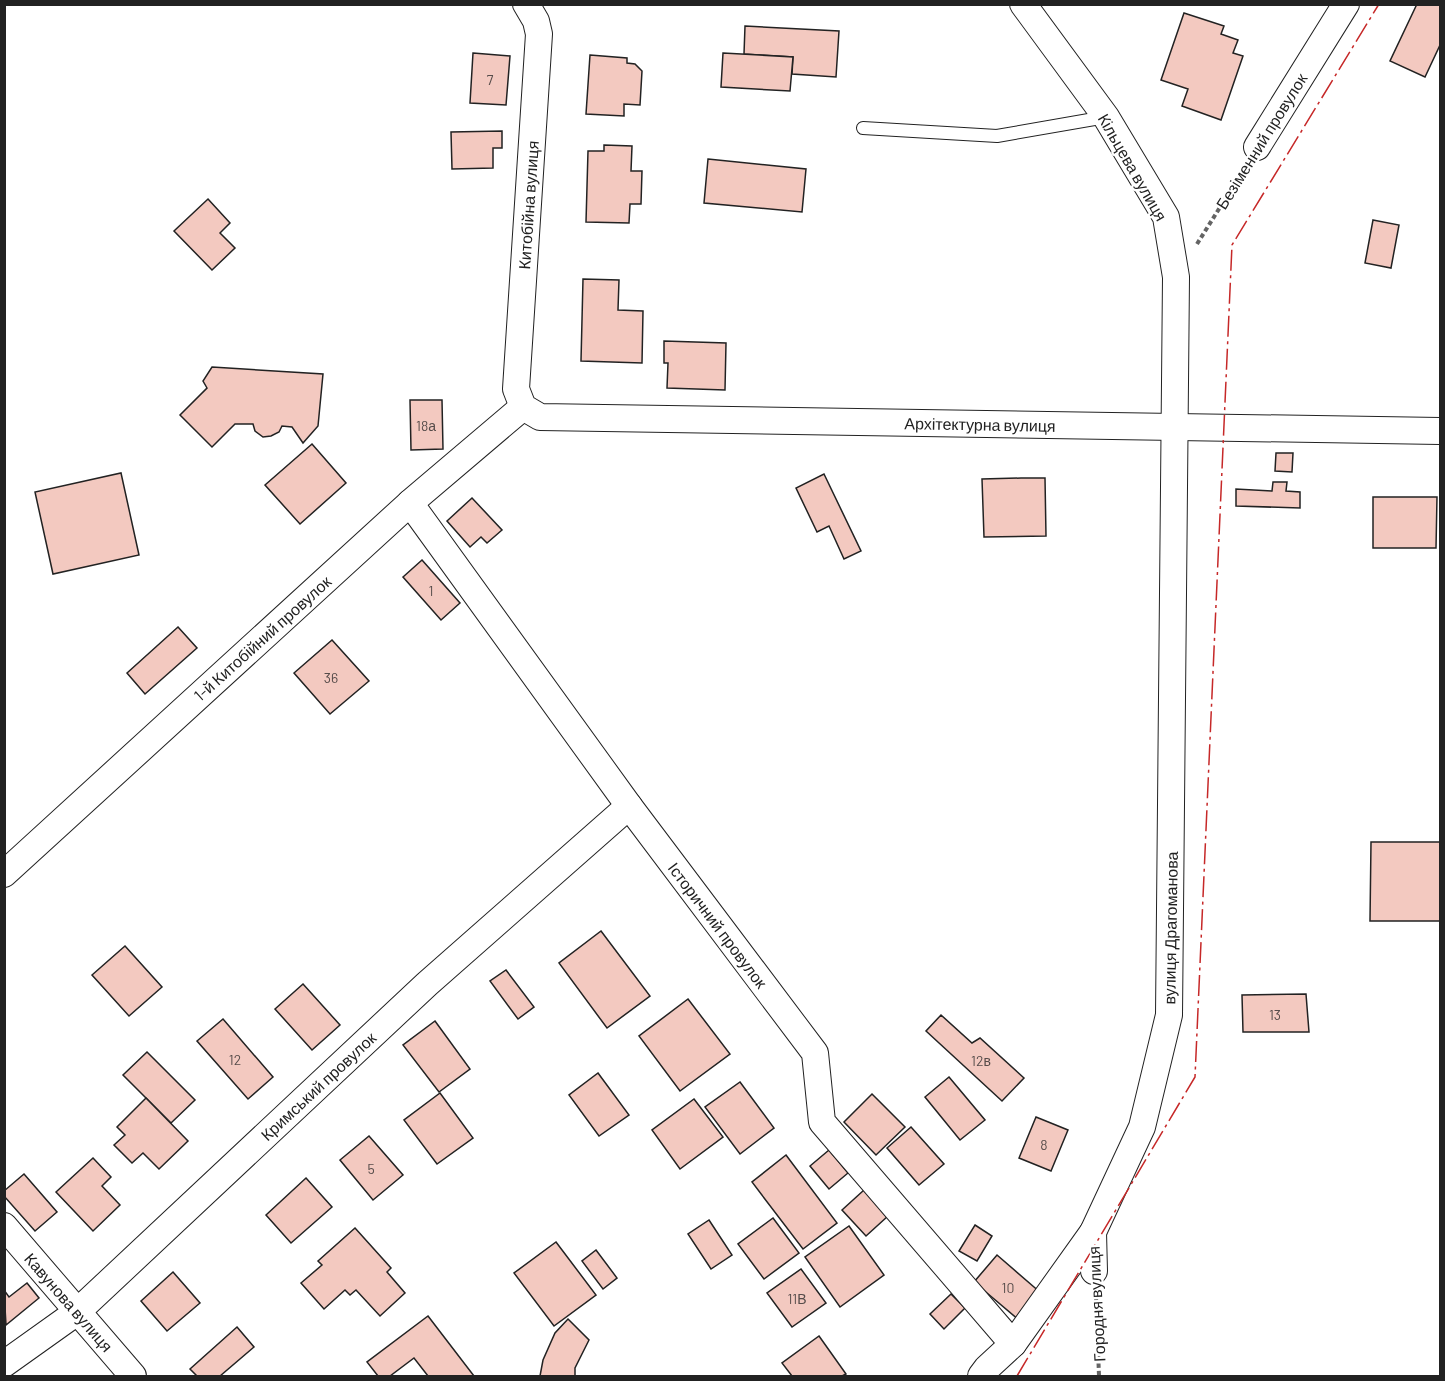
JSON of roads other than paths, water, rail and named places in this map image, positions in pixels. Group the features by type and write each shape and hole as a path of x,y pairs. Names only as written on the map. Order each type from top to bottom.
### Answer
{"street":[{"name":"Кільцева вулиця","path":"1023,4 1106,117 1166,217 1176,278 1175,427"},
{"name":"Безіменний провулок","path":"1257,147 1346,4"},
{"name":"Китобійна вулиця","path":"523,407 516,389 538,34 530,6"},
{"name":"Архітектурна вулиця","path":"523,407 540,417 550,418 1440,431"},
{"name":"1-й Китобійний провулок","path":"4,874 410,503 523,407"},
{"name":"вулиця Драгоманова","path":"981,1377 987,1368 1013,1344 1093,1232 1142,1128 1169,1015 1175,427"},
{"name":"Історичний провулок","path":"410,503 629,806 815,1053 822,1122 1013,1344"},
{"name":"Кримський провулок","path":"4,1364 77,1312 427,984 629,806"},
{"name":"Кавунова вулиця","path":"4,1227 133,1377"},
{"name":"Городня вулиця","path":"1093,1232 1094,1271"}],"lane":[{"path":"863,128 997,136 1106,117"}]}
